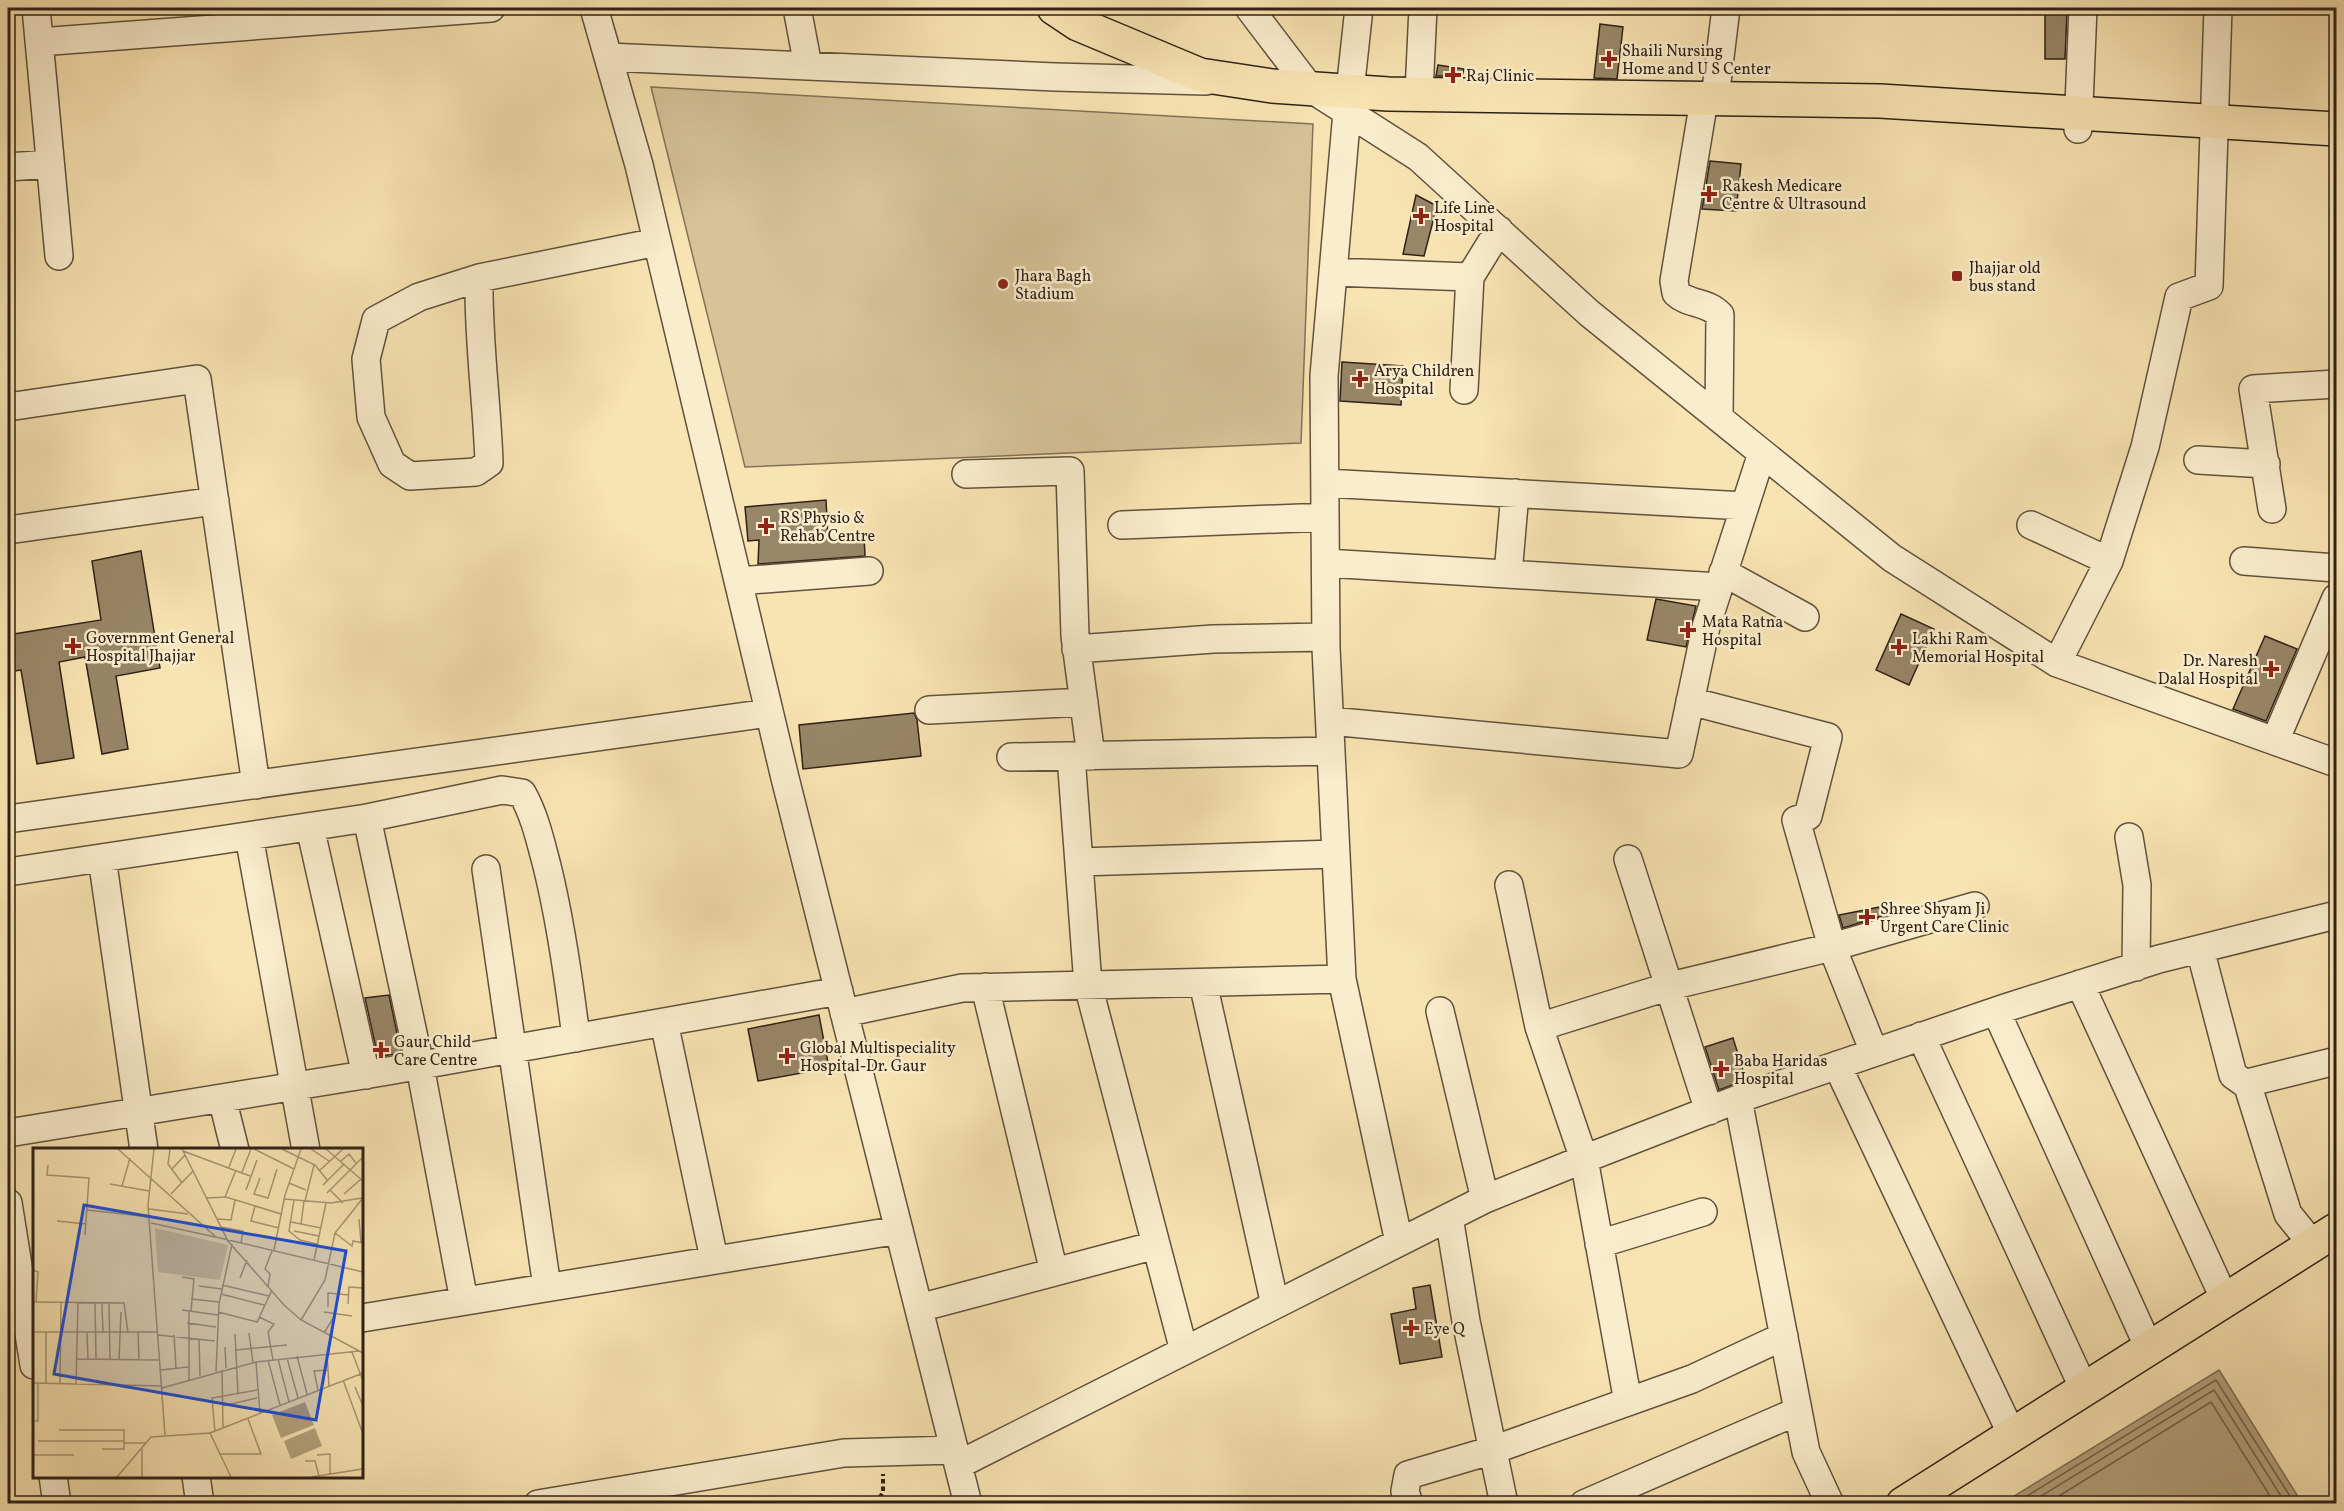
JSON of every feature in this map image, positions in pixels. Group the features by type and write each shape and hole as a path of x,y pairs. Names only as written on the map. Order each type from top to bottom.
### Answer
{"main road":[{"path":"1054,8 1078,24 1200,75 1233,82 1310,88 1349,101 1403,93 1443,103 1708,105 1882,118 2078,121 2215,130 2337,144"},
{"path":"1096,8 1200,75"},
{"path":"2215,130 2337,129"},
{"path":"1903,1503 2325,1238"}],"street":[{"path":"36,8 59,256"},
{"path":"39,42 491,8"},
{"path":"594,8 657,242 769,713 968,1503"},
{"path":"797,8 808,66"},
{"path":"1249,8 1310,88"},
{"path":"1359,8 1324,376 1326,637 1342,979 1399,1242"},
{"path":"1403,93 1424,8"},
{"path":"1719,418 1720,315 1712,306 1684,300 1676,293 1674,280 1726,8"},
{"path":"2078,121 2083,8"},
{"path":"2057,663 2109,561 2145,447 2180,297 2209,286 2218,8"},
{"path":"608,57 1055,77 1233,82"},
{"path":"1349,101 1418,157 1589,313 1892,558 2057,663 2337,763"},
{"path":"8,167 50,164"},
{"path":"1464,390 1470,277 1499,231"},
{"path":"479,278 478,325 488,406 489,463 476,472 410,476 392,464 371,417 366,359 376,320 419,297 479,278 657,242"},
{"path":"1334,272 1470,277"},
{"path":"8,407 197,379 256,785"},
{"path":"2272,509 2253,389 2337,384"},
{"path":"1330,720 1679,754 1706,627 1762,453"},
{"path":"2198,460 2266,464"},
{"path":"966,474 1070,471 1076,649 1084,702 1079,862 1088,985 1184,1351"},
{"path":"1325,483 1745,507"},
{"path":"1508,574 1515,493"},
{"path":"8,530 215,501"},
{"path":"1122,525 1325,517"},
{"path":"2031,525 2109,561"},
{"path":"2244,561 2337,568"},
{"path":"1326,563 1508,574 1721,579 1805,617"},
{"path":"738,581 869,571"},
{"path":"2275,741 2337,598"},
{"path":"1076,649 1213,639 1326,637"},
{"path":"1690,701 1828,737 1808,816 1796,820 1832,947 1874,1052"},
{"path":"929,710 1084,702"},
{"path":"8,819 769,713"},
{"path":"1011,757 1331,751"},
{"path":"8,872 367,818 502,790 522,793 534,814 554,895 567,965 576,1038"},
{"path":"367,818 420,1066 464,1301"},
{"path":"310,827 366,1075"},
{"path":"249,836 306,1148"},
{"path":"2129,837 2137,885 2136,967"},
{"path":"1079,862 1336,854"},
{"path":"102,858 144,1148"},
{"path":"1628,859 1709,1111"},
{"path":"486,869 547,1287"},
{"path":"1509,885 1539,1027 1584,1159 1628,1402"},
{"path":"1539,1027 1670,986 1832,947 1976,906"},
{"path":"538,1503 844,1453 884,1452 956,1457 1184,1351 1485,1199 1738,1099 1996,1011 2136,967 2200,949 2335,923"},
{"path":"2200,949 2233,1075 2247,1085 2288,1214 2325,1238"},
{"path":"8,1133 420,1066 664,1022 962,988 1342,979"},
{"path":"1203,983 1275,1305"},
{"path":"2080,984 2225,1300"},
{"path":"985,987 1054,1272"},
{"path":"1440,1011 1485,1199"},
{"path":"1996,1011 2149,1348"},
{"path":"664,1022 714,1259"},
{"path":"1922,1036 2084,1389"},
{"path":"2247,1085 2337,1061"},
{"path":"1837,1065 2012,1435"},
{"path":"222,1098 235,1148"},
{"path":"1738,1099 1806,1452 1830,1503"},
{"path":"8,1203 33,1359"},
{"path":"1599,1244 1703,1212"},
{"path":"1449,1217 1466,1321 1504,1503"},
{"path":"363,1318 899,1230"},
{"path":"919,1308 1156,1245"},
{"path":"1408,1503 1405,1491 1408,1475 1493,1450 1692,1379 1784,1336"},
{"path":"1584,1503 1798,1411"},
{"path":"53,1478 57,1503"},
{"path":"196,1478 200,1503"}],"path":[{"path":"876,1503 883,1492 884,1452"}],"shaded area":[{"name":"Jhara Bagh Stadium","path":"651,87 1313,124 1301,443 745,467"}],"water":[{"path":"2219,1370 2302,1503 2003,1503"}],"building":[{"path":"2045,11 2067,11 2065,59 2045,59"},
{"path":"1600,24 1623,27 1617,79 1594,78"},
{"path":"1438,65 1464,69 1462,76 1436,76"},
{"path":"1710,161 1741,164 1736,211 1702,209"},
{"path":"1416,195 1437,206 1424,256 1403,254"},
{"path":"1342,362 1403,366 1401,405 1340,401"},
{"path":"826,500 828,539 864,536 865,556 758,564 759,540 748,541 745,507"},
{"path":"141,551 160,668 116,676 128,749 102,754 85,657 59,662 74,758 37,764 21,670 8,672 8,635 101,620 92,561"},
{"path":"1656,599 1696,606 1686,647 1647,640"},
{"path":"1901,614 1934,629 1909,685 1876,670"},
{"path":"2265,636 2297,649 2266,721 2233,709"},
{"path":"914,713 917,720 921,756 803,769 799,725"},
{"path":"1880,907 1882,916 1843,928 1839,915"},
{"path":"389,995 401,1053 378,1057 365,998"},
{"path":"819,1015 829,1068 758,1081 748,1029"},
{"path":"1733,1038 1746,1080 1719,1090 1705,1047"},
{"path":"1430,1285 1442,1357 1400,1364 1391,1314 1416,1309 1413,1288"}],"place":[{"name":"Shaili Nursing Home and U S Center","path":"1609,59"},
{"name":"Raj Clinic","path":"1453,75"},
{"name":"Rakesh Medicare Centre & Ultrasound","path":"1709,194"},
{"name":"Life Line Hospital","path":"1421,216"},
{"name":"Jhajjar old bus stand","path":"1957,276"},
{"name":"Jhara Bagh Stadium","path":"1003,284"},
{"name":"Arya Children Hospital","path":"1360,379"},
{"name":"RS Physio & Rehab Centre","path":"766,526"},
{"name":"Mata Ratna Hospital","path":"1688,630"},
{"name":"Government General Hospital Jhajjar","path":"73,646"},
{"name":"Lakhi Ram Memorial Hospital","path":"1899,647"},
{"name":"Dr. Naresh Dalal Hospital","path":"2271,669"},
{"name":"Shree Shyam Ji Urgent Care Clinic","path":"1867,917"},
{"name":"Gaur Child Care Centre","path":"381,1050"},
{"name":"Global Multispeciality Hospital-Dr. Gaur","path":"787,1056"},
{"name":"Baba Haridas Hospital","path":"1721,1069"},
{"name":"Eye Q","path":"1411,1328"}]}
